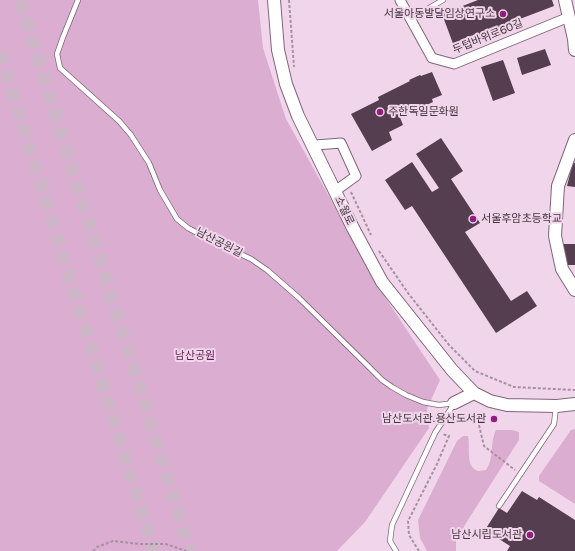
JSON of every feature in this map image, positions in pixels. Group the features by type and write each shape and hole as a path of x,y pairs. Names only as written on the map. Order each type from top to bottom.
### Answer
{"main road":[{"name":"소월로","path":"274,0 278,50 286,84 298,116 358,239 382,282 452,370 474,393 490,401 507,405 557,406 575,404"},
{"name":"소월로","path":"278,0 282,51 289,83 300,114 316,145 342,186 385,278 474,393"},
{"path":"565,0 575,50"},
{"path":"575,140 558,186 555,236 562,270 575,290"},
{"name":"남산공원길","path":"454,403 474,393"},
{"path":"474,393 507,400 575,400"}],"street":[{"name":"두텁바위로60길","path":"400,0 432,58 454,64 569,18"},
{"path":"316,145 341,143 356,176 342,186"}],"lane":[{"name":"남산공원길","path":"78,0 62,37 57,54 60,68 118,121 131,135 149,163 160,190 177,219 188,228 251,259 267,270 299,298 382,380 392,387 423,402 439,405 454,403"},
{"path":"410,19 443,0"},
{"path":"396,551 390,541 392,525 435,433 454,403"},
{"path":"499,506 554,424 557,406"}],"path":[{"path":"289,0 295,68"},
{"path":"342,186 374,241"},
{"path":"377,247 408,293 449,345 476,371 514,387 575,390"},
{"path":"479,425 484,446 520,474"},
{"path":"419,551 409,535 408,522 437,464 449,436 435,433"},
{"path":"93,551 113,541 140,544 166,544 186,551"}],"green space":[{"name":"남산공원","path":"0,0 258,0 263,48 286,119 385,297 440,380 427,409 429,428 365,522 337,551 0,551"},
{"path":"575,429 575,504 539,481 539,476 571,430"},
{"path":"496,430 512,430 519,432 519,440 466,523 456,541 456,551 427,551 420,538 418,520 457,441 463,436 468,436 470,464 478,471 486,470 489,465"}],"building":[{"path":"478,0 552,0 554,6 491,30 493,35 455,49 442,14"},
{"path":"545,49 551,65 522,75 517,58"},
{"path":"503,60 515,93 493,101 481,67"},
{"name":"주한독일문화원","path":"432,72 442,95 432,99 433,102 420,108 419,104 410,107 411,110 399,115 403,125 389,132 392,140 372,151 351,114 379,100 378,97 410,81 409,80"},
{"path":"441,138 463,171 451,179 480,223 465,232 511,301 527,291 537,306 496,333 412,206 405,210 385,180 412,162 432,192 439,188 416,154"},
{"path":"573,162 575,163 575,187 567,186"},
{"path":"563,244 575,244 575,265 566,265"},
{"path":"522,491 537,500 539,497 575,520 575,551 507,551 510,546 485,530 499,508 507,513"}],"tunnel":[{"path":"20,0 190,551"},
{"path":"0,52 154,551"}],"place":[{"name":"서울아동발달임상연구소","path":"503,14"},
{"name":"주한독일문화원","path":"380,112"},
{"name":"서울후암초등학교","path":"473,219"},
{"name":"남산도서관.용산도서관","path":"494,419"},
{"name":"남산시립도서관","path":"530,535"}]}
